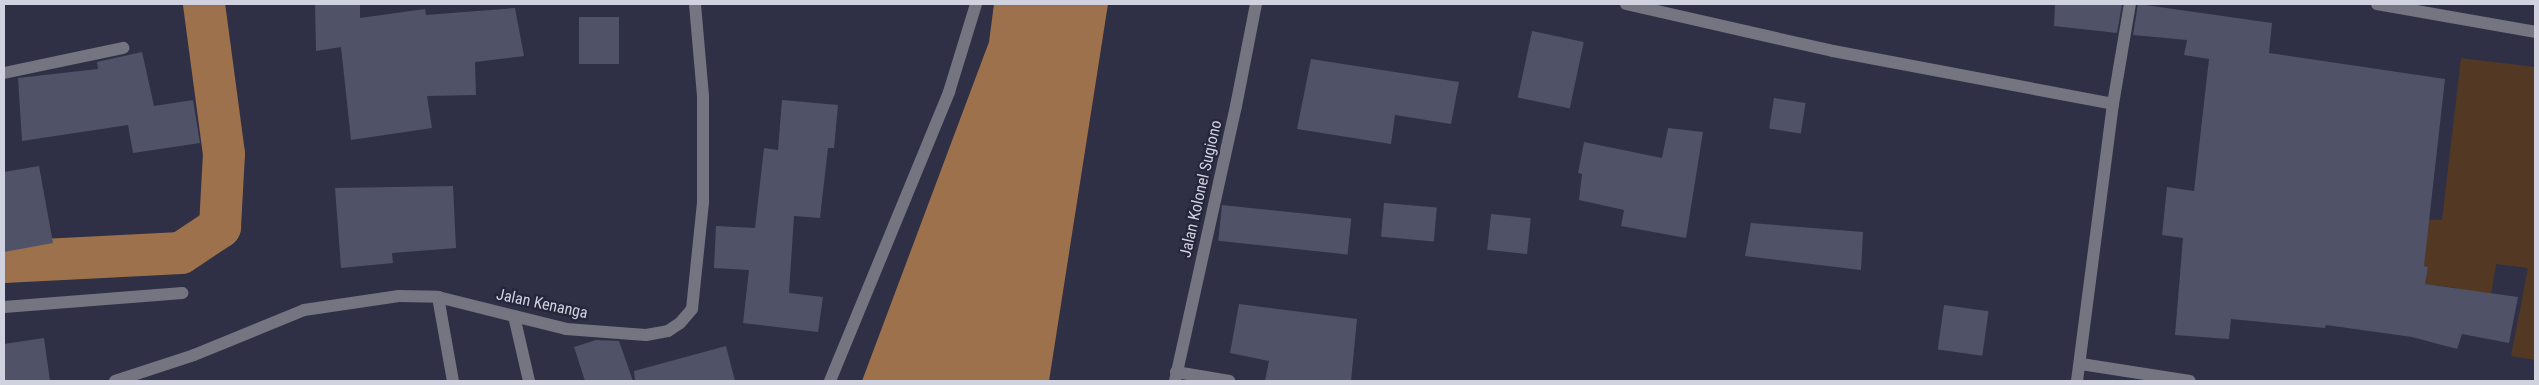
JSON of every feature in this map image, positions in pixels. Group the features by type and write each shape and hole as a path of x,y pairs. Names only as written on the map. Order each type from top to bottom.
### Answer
{"street":[{"name":"Jalan Kenanga","path":"115,381 194,354 304,310 399,296 438,297 566,329 646,335 668,331 692,309 703,202 703,96 696,4"},
{"path":"830,381 949,92 976,4"},
{"name":"Jalan Kolonel Sugiono","path":"1175,377 1236,106 1256,4"},
{"path":"1626,4 1833,51 2113,104"},
{"path":"2077,381 2081,364 2113,104 2130,4"},
{"path":"2377,4 2535,32"},
{"path":"4,73 123,48"},
{"path":"4,307 182,292"},
{"path":"438,297 453,381"},
{"path":"514,316 529,381"},
{"path":"2081,364 2190,381"},
{"path":"1175,377 1229,381"}],"shaded area":[{"path":"994,4 1108,4 1049,381 862,381 989,42"},
{"path":"2461,58 2535,67 2535,360 2511,356 2528,268 2496,264 2488,314 2457,288 2425,284 2428,267 2354,253 2350,216 2442,220"}],"building":[{"path":"315,4 360,4 360,18 425,9 426,15 515,8 524,56 475,62 476,95 427,96 432,128 351,140 341,47 316,51"},
{"path":"2055,4 2122,4 2117,33 2054,26"},
{"path":"2138,4 2272,23 2269,53 2445,79 2424,266 2428,267 2425,284 2518,297 2509,343 2462,334 2457,349 2412,337 2326,325 2325,328 2231,319 2229,339 2175,335 2183,238 2162,235 2167,187 2194,191 2209,59 2184,55 2187,40 2133,35"},
{"path":"579,17 619,17 619,64 579,64"},
{"path":"1532,31 1584,42 1570,109 1518,98"},
{"path":"142,52 154,106 193,100 200,143 133,153 128,125 22,141 18,78 98,69 97,62"},
{"path":"1311,59 1459,82 1451,124 1395,115 1391,144 1297,129"},
{"path":"1774,98 1806,103 1801,134 1769,129"},
{"path":"782,100 838,105 834,148 828,148 820,218 794,216 789,293 823,297 818,332 743,323 749,270 714,268 716,226 755,228 764,148 778,150"},
{"path":"1668,128 1703,132 1686,238 1621,226 1624,210 1579,200 1582,174 1578,173 1584,142 1662,158"},
{"path":"39,166 53,243 4,252 4,172"},
{"path":"453,186 456,248 392,253 393,263 341,268 335,188"},
{"path":"1384,203 1437,208 1434,241 1381,237"},
{"path":"1222,205 1351,219 1348,254 1218,241"},
{"path":"1491,214 1531,218 1527,254 1487,250"},
{"path":"1751,223 1863,232 1861,270 1745,256"},
{"path":"1239,304 1357,319 1351,381 1265,381 1269,361 1230,353"},
{"path":"1944,305 1989,311 1982,356 1938,350"},
{"path":"44,338 50,381 4,381 4,344"},
{"path":"596,340 619,341 633,381 585,381 574,347"},
{"path":"726,346 735,381 635,381 634,371"}],"waterway":[{"path":"4,262 181,253 220,227 224,154 204,4"}]}
